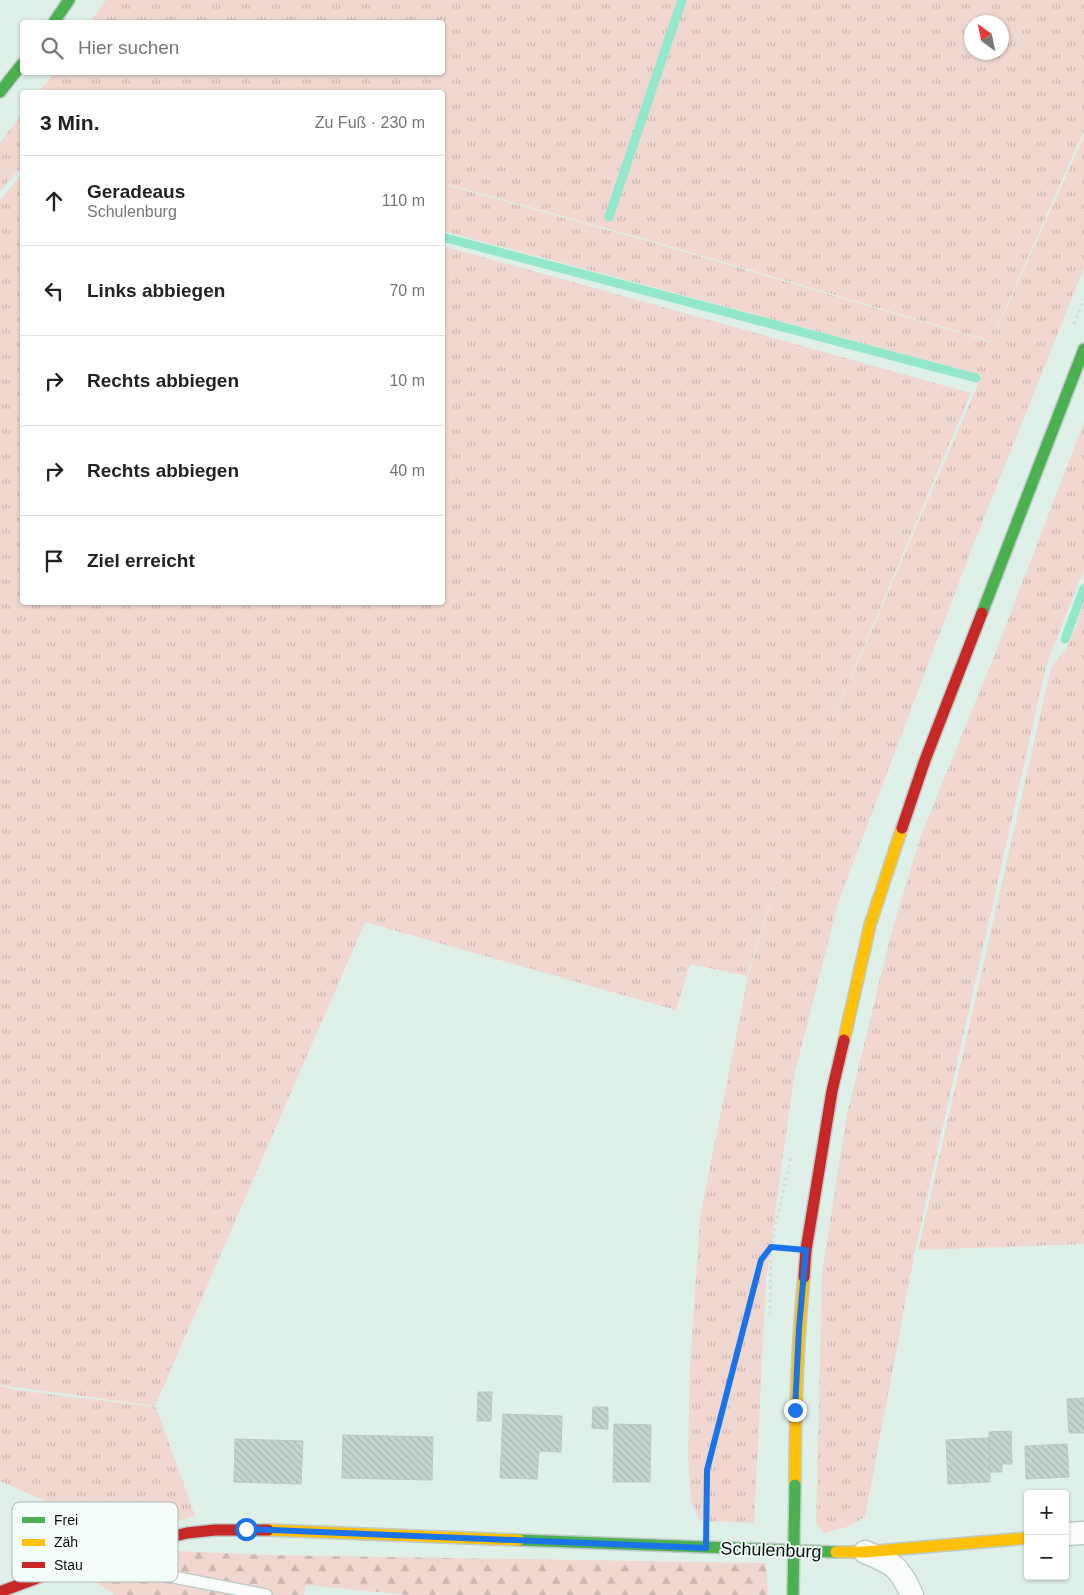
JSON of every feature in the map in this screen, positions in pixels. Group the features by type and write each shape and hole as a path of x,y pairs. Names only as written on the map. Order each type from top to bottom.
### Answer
{"main road":[{"path":"55,20 69,0"},
{"path":"0,92 20,67"},
{"path":"793,1595 795,1410 799,1328 806,1250 832,1091 870,925 925,760 1084,349"},
{"name":"Schulenburg","path":"178,1535 231,1529 808,1552 866,1552 1024,1538"},
{"name":"Schulenburg","path":"0,1592 27,1582"}],"street":[{"path":"1069,1534 1084,1533"},
{"path":"866,1552 886,1560 900,1570 912,1595"}],"lane":[{"name":"Schulenburg","path":"178,1578 266,1595"}],"path":[{"path":"706,1548 707,1470 761,1260 771,1247 806,1250"}],"green space":[{"path":"106,0 1084,0 1084,130 991,341 652,241 445,184 445,90 41,90 53,75 445,75 445,20 91,20"},
{"path":"20,117 20,168 0,191 0,143"},
{"path":"1084,136 1084,268 975,540 839,900 794,1076 766,1279 754,1523 700,1521 691,1501 688,1457 690,1366 700,1217 748,976 795,822 747,976 690,964 676,1010 365,922 155,1406 0,1385 0,200 20,176 20,605 445,605 445,247 971,393 816,759 982,375 445,232 445,185 651,242 991,342"},
{"path":"1084,422 1084,569 1046,666 915,1251 865,1517 847,1527 824,1533 816,1523 822,1272 847,1114 891,934 920,838 994,656"},
{"path":"1084,603 1084,1244 918,1250 1051,668 1068,646"},
{"path":"0,1386 16,1390 156,1407 195,1516 178,1521 178,1502 48,1502 0,1481"},
{"path":"178,1551 269,1555 766,1563 768,1595 408,1595 306,1585 304,1595 114,1595 97,1582 178,1582"}],"building":[{"path":"478,1392 492,1392 491,1421 477,1421"},
{"path":"1084,1398 1084,1433 1069,1433 1067,1399"},
{"path":"593,1407 608,1407 608,1429 592,1428"},
{"path":"503,1414 562,1416 561,1452 539,1451 537,1479 500,1478"},
{"path":"614,1424 651,1425 650,1482 613,1482"},
{"path":"1011,1431 1012,1464 1002,1464 1002,1472 990,1472 989,1432"},
{"path":"343,1435 433,1437 432,1480 342,1478"},
{"path":"989,1438 990,1482 948,1484 946,1440"},
{"path":"235,1439 303,1441 301,1484 234,1482"},
{"path":"1067,1444 1069,1477 1026,1479 1025,1446"}],"waterway":[{"path":"609,217 682,0"},
{"path":"445,238 976,378"},
{"path":"1065,639 1084,588"}],"traffic: fast":[{"path":"55,20 69,0"},
{"path":"0,92 20,67"},
{"path":"982,613 1084,349"},
{"path":"793,1595 795,1485"},
{"path":"519,1540 836,1552"}],"traffic: slow":[{"path":"844,1040 870,925 902,828"},
{"path":"795,1485 797,1381 804,1277"},
{"path":"268,1530 519,1540"},
{"path":"836,1552 865,1552 1024,1538"}],"traffic: jam":[{"path":"902,828 925,760 982,613"},
{"path":"804,1277 806,1250 832,1091 844,1040"},
{"path":"178,1535 215,1530 268,1530"},
{"path":"0,1592 27,1582"}],"route":[{"path":"246,1529 706,1548 708,1510 707,1470 761,1260 771,1247 806,1250 799,1328 795,1410"}]}
